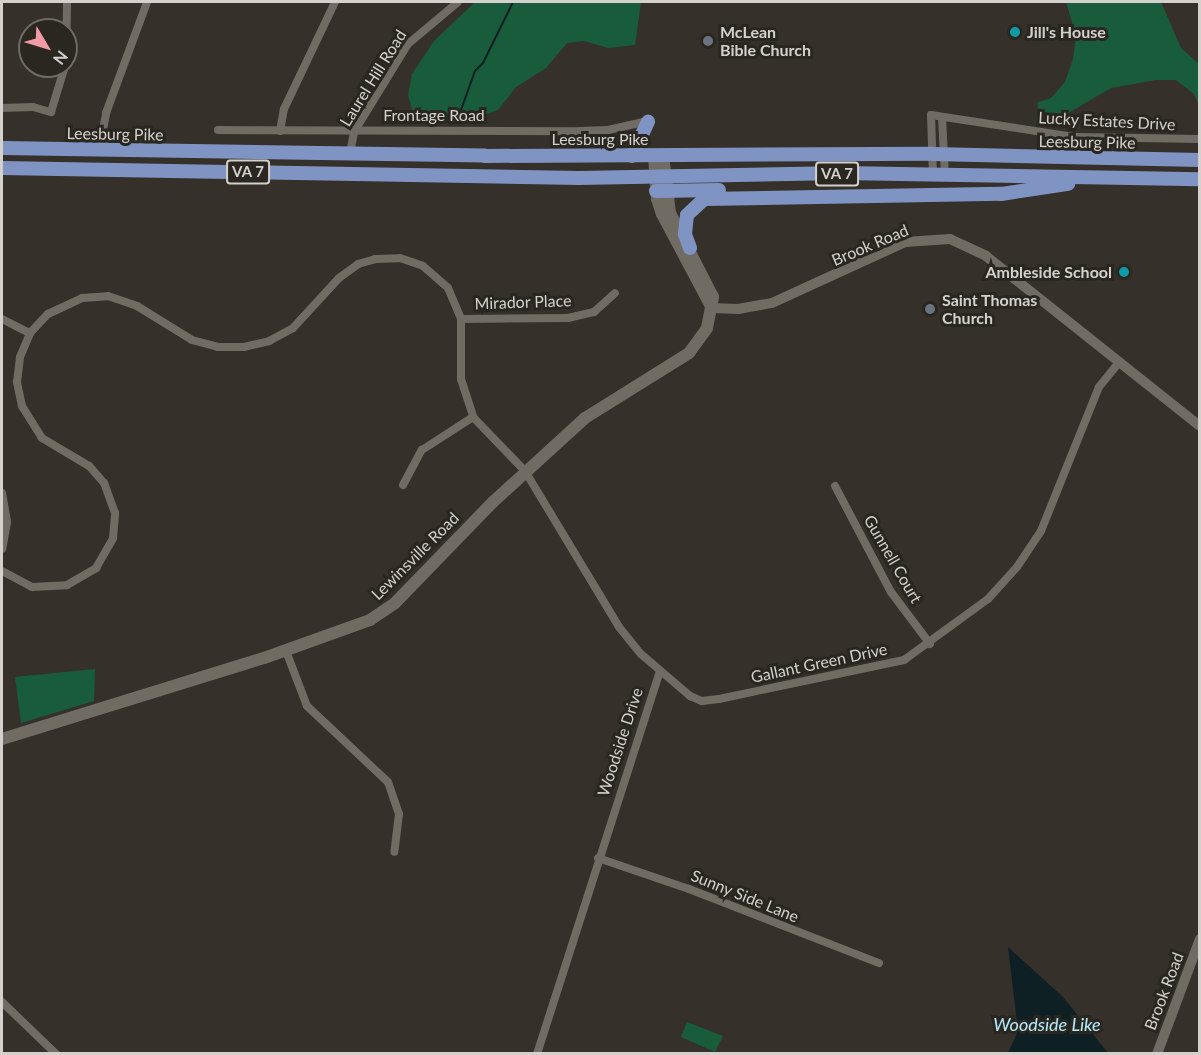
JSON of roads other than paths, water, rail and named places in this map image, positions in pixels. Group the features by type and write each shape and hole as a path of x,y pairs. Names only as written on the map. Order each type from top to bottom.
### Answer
{"highway":[{"path":"632,156 648,121"},
{"name":"Leesburg Pike","path":"2,148 632,156 939,154 1051,159 1200,160"},
{"name":"VA 7","path":"2,168 660,184 939,176 1200,179"},
{"path":"690,248 685,234 687,215 704,199 1001,194 1117,178"}],"main road":[{"name":"Lewinsville Road","path":"658,156 660,184 669,230 712,308"},
{"name":"Lewinsville Road","path":"2,738 286,651 345,631 382,612 525,471 602,405 689,353 705,333 712,308 710,286 670,213 660,184"}],"street":[{"path":"67,2 67,18"},
{"path":"99,150 106,113 147,2"},
{"path":"280,131 284,109 335,2"},
{"name":"Laurel Hill Road","path":"350,153 354,132 408,44 458,2"},
{"path":"2,108 33,107 51,112 61,78"},
{"name":"Lucky Estates Drive","path":"939,154 931,115 1065,136 1200,139"},
{"name":"Lucky Estates Drive","path":"939,176 942,117"},
{"name":"Frontage Road","path":"218,129 354,132 608,130 648,121"},
{"name":"Brook Road","path":"712,308 750,308 780,301 905,242 950,239 986,255 1200,426"},
{"path":"2,571 21,583 44,588 78,581 103,559 115,524 110,494 97,474 52,446 27,418 19,394 18,370 30,333 58,307 82,298 108,296 132,303 204,344 231,348 257,345 293,328 347,270 365,261 386,257 412,261 432,272 454,298 461,320 461,379 473,417 422,450 403,485"},
{"name":"Mirador Place","path":"461,320 568,318 594,312 615,293"},
{"path":"2,319 30,333"},
{"name":"Gallant Green Drive","path":"660,672 696,699 711,700 895,663 930,644 988,599 1029,551 1052,511 1099,387 1119,362"},
{"name":"Woodside Drive","path":"473,417 525,471 619,627 660,672 598,858 537,1053"},
{"name":"Gunnell Court","path":"835,486 891,592 930,644"},
{"path":"2,493 7,522 2,549"},
{"path":"286,651 307,706 388,782 399,814 394,852"},
{"name":"Sunny Side Lane","path":"598,858 689,889 879,963"},
{"name":"Brook Road","path":"1157,1053 1200,939"},
{"path":"2,1002 56,1053"}],"water":[{"name":"Woodside Like","path":"1008,947 1063,997 1108,1053 1008,1053 1018,1031"}],"waterway":[{"path":"461,110 475,71 483,63 513,2"}],"place":[{"name":"Jill's House","path":"1015,32"},
{"name":"McLean Bible Church","path":"708,41"},
{"name":"Ambleside School","path":"1124,272"},
{"name":"Saint Thomas Church","path":"930,309"}]}
